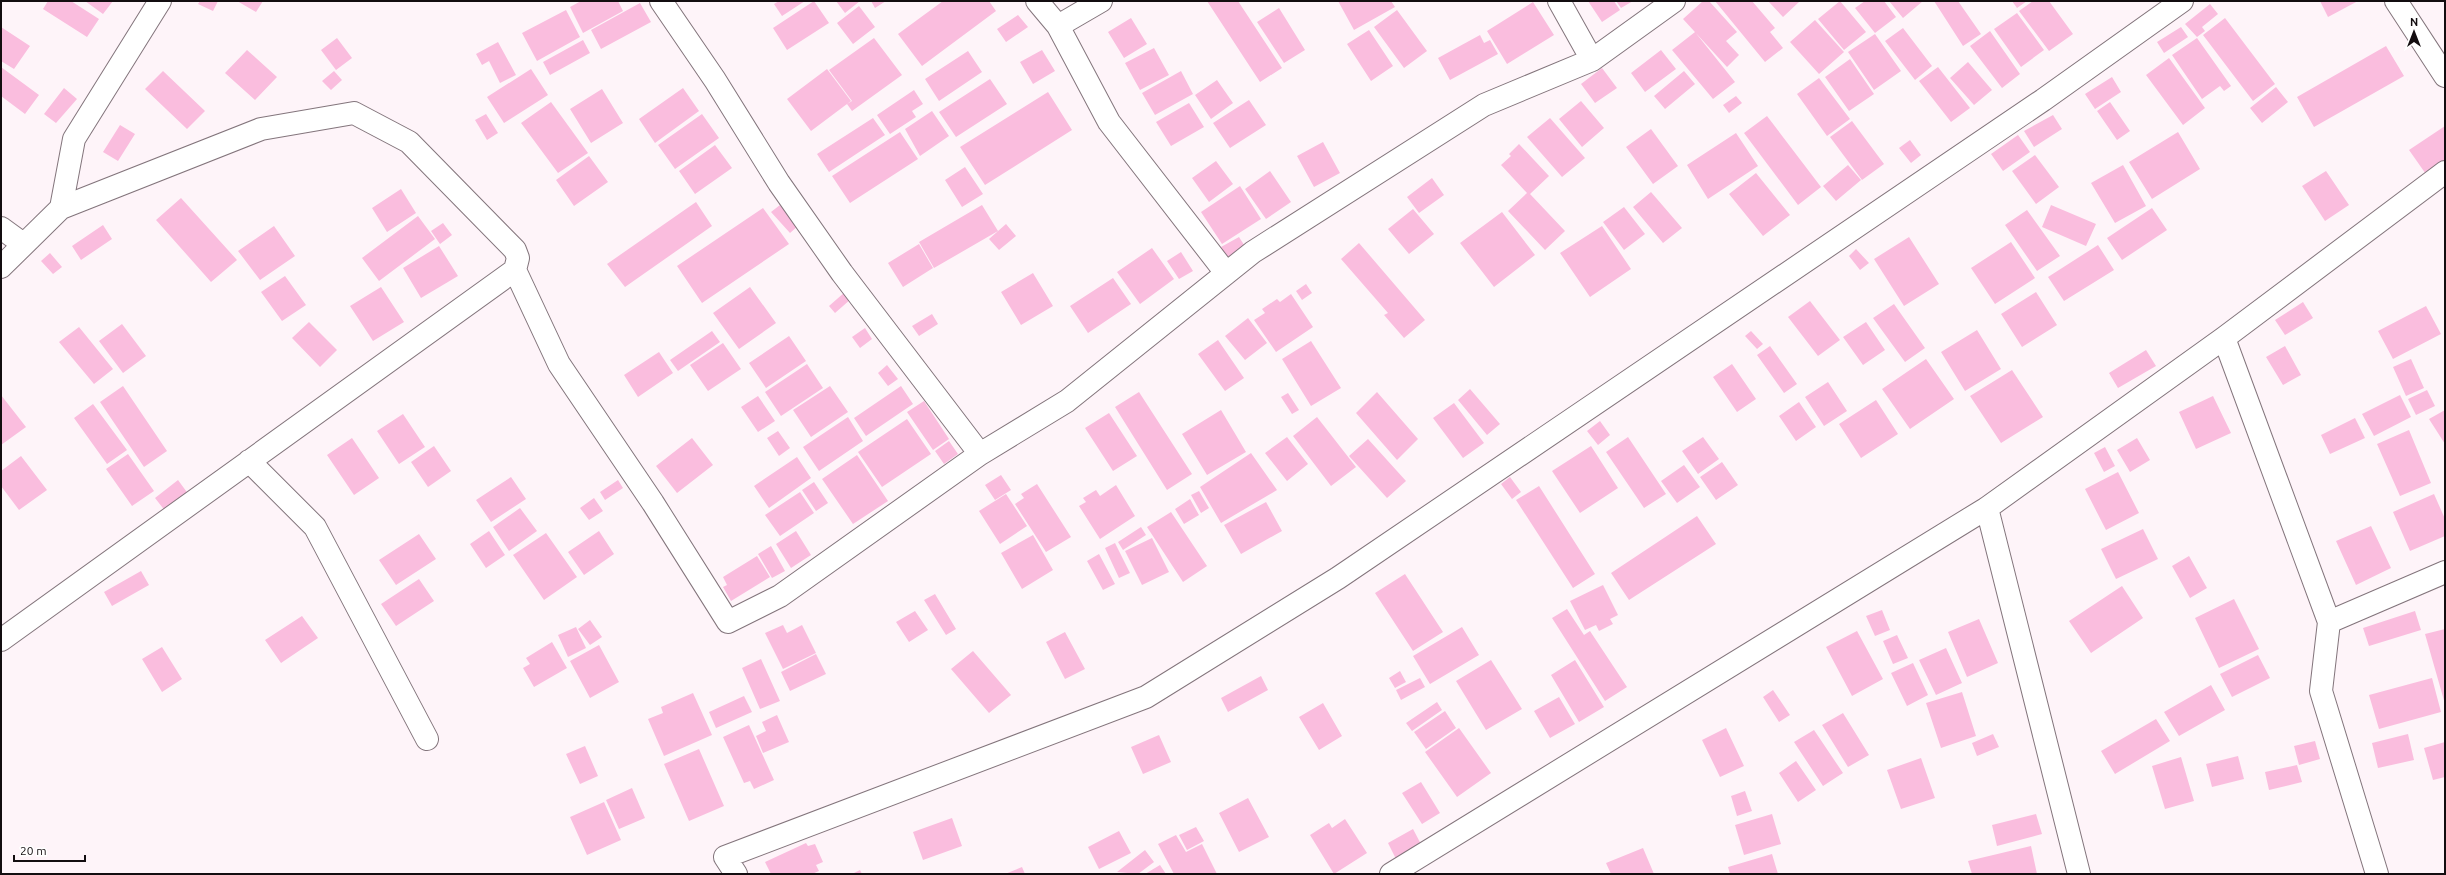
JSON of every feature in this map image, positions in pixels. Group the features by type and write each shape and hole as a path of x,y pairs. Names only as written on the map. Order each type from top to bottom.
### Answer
{"street":[{"path":"61,208 74,139 160,1"},
{"path":"661,1 715,80 779,183 842,273 980,454"},
{"path":"1037,1 1058,26 1109,122 1226,273"},
{"path":"1058,26 1101,1"},
{"path":"1559,1 1592,60"},
{"path":"1,267 61,208 261,129 354,113 409,142 515,250 518,258 515,270 559,364 653,503 728,622 780,596 980,454 1067,401 1253,252 1484,105 1592,60 1674,1"},
{"path":"736,874 725,857 1146,697 1338,578 2030,109 2182,1"},
{"path":"2396,1 2445,76"},
{"path":"1391,874 1987,508 2224,338 2445,172"},
{"path":"1,228 23,244"},
{"path":"1,640 515,270"},
{"path":"2224,338 2329,622 2321,691 2377,874"},
{"path":"249,461 315,527 427,739"},
{"path":"1987,508 2079,874"},
{"path":"2329,622 2445,572"}],"building":[{"path":"48,1 71,1 99,19 87,37 43,9"},
{"path":"85,1 113,1 103,14"},
{"path":"200,1 218,1 213,11 198,4"},
{"path":"237,1 263,1 256,12"},
{"path":"581,1 618,1 623,11 583,33 570,7"},
{"path":"779,1 805,1 782,16 774,4"},
{"path":"814,1 829,23 787,50 773,28"},
{"path":"836,1 860,1 845,13"},
{"path":"871,1 886,1 875,8"},
{"path":"943,1 989,1 996,11 922,66 898,34"},
{"path":"1207,1 1238,1 1282,68 1260,82"},
{"path":"1338,1 1391,1 1395,7 1354,30"},
{"path":"1588,1 1614,1 1620,10 1602,22"},
{"path":"1616,1 1633,1 1621,8"},
{"path":"1703,1 1709,1 1737,32 1726,41 1739,55 1727,67 1683,19"},
{"path":"1715,1 1752,1 1775,28 1770,32 1783,48 1765,62"},
{"path":"1768,1 1799,1 1799,2 1783,17"},
{"path":"1840,1 1866,32 1844,50 1818,19"},
{"path":"1865,1 1884,1 1896,17 1875,33 1855,8"},
{"path":"1889,1 1923,1 1903,18"},
{"path":"1934,1 1958,1 1981,34 1963,46"},
{"path":"2012,1 2027,1 2017,8"},
{"path":"2033,1 2049,1 2073,34 2049,51 2019,11"},
{"path":"2320,1 2358,1 2328,17"},
{"path":"1533,2 1554,35 1507,64 1487,31"},
{"path":"640,3 651,22 601,49 591,30"},
{"path":"2210,4 2218,14 2202,27 2205,31 2197,37 2185,24"},
{"path":"859,6 875,27 853,44 837,23"},
{"path":"1279,8 1305,50 1284,63 1257,22"},
{"path":"566,10 580,37 537,61 522,33"},
{"path":"1397,10 1427,51 1404,68 1374,27"},
{"path":"2017,13 2044,50 2021,67 1994,29"},
{"path":"1018,15 1028,27 1006,42 997,29"},
{"path":"1131,18 1147,44 1124,58 1108,32"},
{"path":"2225,18 2275,84 2253,101 2203,35"},
{"path":"1815,20 1844,52 1819,74 1790,42"},
{"path":"1,27 30,46 14,69 1,61"},
{"path":"2181,27 2188,37 2164,53 2157,42"},
{"path":"1903,28 1932,66 1915,80 1885,41"},
{"path":"1369,30 1393,66 1371,81 1347,44"},
{"path":"1990,31 2020,74 2002,88 1970,46"},
{"path":"1695,32 1735,82 1713,99 1672,50"},
{"path":"1875,34 1901,71 1874,90 1848,52"},
{"path":"1480,35 1484,43 1490,40 1498,54 1450,80 1438,58"},
{"path":"337,38 352,58 336,70 321,50"},
{"path":"874,38 902,75 852,111 847,104 852,101 829,70"},
{"path":"2197,38 2231,86 2224,91 2220,86 2202,99 2172,55"},
{"path":"583,40 590,53 550,75 543,62"},
{"path":"498,42 516,75 500,83 489,61 482,65 476,54"},
{"path":"2386,46 2404,76 2314,127 2297,97"},
{"path":"1154,48 1169,75 1140,90 1125,63"},
{"path":"247,50 277,77 255,100 225,73"},
{"path":"1042,50 1055,71 1033,84 1020,62"},
{"path":"1661,50 1676,69 1645,92 1631,73"},
{"path":"968,51 982,72 939,101 925,79"},
{"path":"2169,58 2205,108 2183,125 2146,75"},
{"path":"1850,59 1874,94 1849,111 1825,77"},
{"path":"1968,62 1992,90 1974,105 1950,78"},
{"path":"1,67 39,95 25,114 1,96"},
{"path":"1938,67 1970,108 1951,122 1919,81"},
{"path":"1602,68 1617,88 1595,103 1581,84"},
{"path":"531,69 548,95 504,123 487,97"},
{"path":"827,69 851,101 811,131 787,99"},
{"path":"163,71 205,111 187,129 145,89"},
{"path":"334,71 342,80 331,90 322,81"},
{"path":"1181,71 1193,94 1155,115 1142,93"},
{"path":"1684,71 1695,84 1665,109 1654,96"},
{"path":"2112,77 2121,92 2095,109 2085,94"},
{"path":"1819,78 1850,119 1827,136 1797,94"},
{"path":"990,79 1007,104 956,137 939,112"},
{"path":"1217,80 1233,103 1211,119 1195,95"},
{"path":"2276,87 2288,102 2262,123 2250,108"},
{"path":"64,88 77,99 56,123 44,114"},
{"path":"683,88 699,111 655,143 639,119"},
{"path":"602,89 623,123 591,143 570,109"},
{"path":"914,90 923,104 912,111 916,117 890,134 877,115"},
{"path":"1048,92 1072,130 985,185 960,147"},
{"path":"1736,96 1742,103 1729,113 1723,105"},
{"path":"1249,100 1266,125 1230,148 1213,123"},
{"path":"1581,101 1604,128 1582,147 1559,119"},
{"path":"551,102 588,153 558,173 521,123"},
{"path":"2110,102 2130,131 2117,140 2097,111"},
{"path":"1189,103 1204,127 1171,146 1156,122"},
{"path":"932,111 949,136 920,156 905,129"},
{"path":"486,114 498,133 487,140 475,120"},
{"path":"702,114 719,138 675,169 658,145"},
{"path":"2053,115 2062,129 2034,147 2024,131"},
{"path":"1767,116 1821,187 1798,205 1744,133"},
{"path":"873,118 885,135 829,172 817,154"},
{"path":"1550,118 1585,158 1562,177 1527,137"},
{"path":"1852,121 1884,164 1862,180 1830,137"},
{"path":"120,125 135,134 118,161 103,152"},
{"path":"2445,126 2445,165 2428,177 2409,150"},
{"path":"1651,129 1678,166 1653,184 1626,147"},
{"path":"900,132 918,159 850,203 832,176"},
{"path":"2178,132 2200,169 2152,199 2129,162"},
{"path":"1736,133 1758,166 1708,199 1687,165"},
{"path":"2018,135 2030,152 2003,171 1991,154"},
{"path":"1910,140 1921,155 1911,163 1899,148"},
{"path":"1323,142 1340,173 1314,187 1297,156"},
{"path":"1519,144 1549,176 1530,194 1565,231 1545,250 1508,211 1527,193 1501,165 1511,156 1509,154"},
{"path":"715,145 732,168 695,194 679,171"},
{"path":"2035,155 2059,187 2036,204 2012,171"},
{"path":"589,156 608,182 574,206 556,180"},
{"path":"1216,161 1233,184 1209,202 1192,178"},
{"path":"1848,165 1861,180 1836,201 1823,186"},
{"path":"2123,165 2146,206 2115,223 2091,183"},
{"path":"965,167 983,194 962,207 945,180"},
{"path":"1270,171 1291,202 1266,219 1245,189"},
{"path":"2326,171 2349,205 2325,221 2302,186"},
{"path":"1756,173 1790,215 1763,236 1729,194"},
{"path":"1432,178 1444,195 1419,213 1407,197"},
{"path":"1240,186 1261,219 1222,244 1201,212"},
{"path":"401,189 416,213 387,232 372,208"},
{"path":"1651,192 1682,228 1663,243 1633,207"},
{"path":"181,198 237,260 211,282 156,220"},
{"path":"696,202 712,226 625,287 607,264"},
{"path":"780,205 798,226 790,233 771,212"},
{"path":"982,205 998,231 934,268 919,242"},
{"path":"2051,205 2096,224 2086,246 2042,227"},
{"path":"1624,207 1645,234 1624,250 1603,222"},
{"path":"763,208 789,244 702,303 677,266"},
{"path":"2152,208 2167,230 2122,260 2107,238"},
{"path":"1413,209 1434,234 1409,254 1388,229"},
{"path":"2027,210 2060,256 2037,271 2005,225"},
{"path":"1502,212 1535,255 1494,287 1460,243"},
{"path":"418,216 435,239 379,281 362,258"},
{"path":"443,223 452,235 440,244 431,231"},
{"path":"1006,224 1016,236 999,250 989,239"},
{"path":"103,225 112,239 81,260 72,246"},
{"path":"274,226 295,256 260,280 238,251"},
{"path":"1602,226 1631,269 1590,297 1560,253"},
{"path":"1239,237 1246,248 1227,259 1221,247"},
{"path":"1909,237 1939,284 1904,306 1874,259"},
{"path":"2011,242 2035,278 1995,304 1971,268"},
{"path":"1359,243 1425,320 1404,338 1384,315 1388,313 1341,259"},
{"path":"919,244 933,268 903,287 888,263"},
{"path":"2098,245 2114,270 2064,301 2048,277"},
{"path":"439,246 458,276 421,298 403,268"},
{"path":"1152,248 1174,279 1140,304 1117,272"},
{"path":"1856,249 1869,263 1860,270 1849,256"},
{"path":"1181,252 1193,271 1179,279 1167,261"},
{"path":"50,253 62,267 53,274 41,261"},
{"path":"1033,273 1053,306 1021,325 1001,292"},
{"path":"285,276 306,305 282,321 261,292"},
{"path":"1113,278 1131,304 1088,333 1070,306"},
{"path":"1306,284 1312,293 1302,300 1296,291"},
{"path":"381,287 404,322 373,341 350,306"},
{"path":"750,287 776,323 739,349 713,313"},
{"path":"845,292 851,299 835,313 829,306"},
{"path":"2036,292 2057,325 2022,347 2001,314"},
{"path":"1291,294 1313,327 1276,352 1254,320 1265,313 1262,309 1277,299 1280,302"},
{"path":"1810,301 1840,340 1818,356 1788,317"},
{"path":"2303,302 2313,318 2285,335 2275,320"},
{"path":"1894,304 1925,348 1905,362 1873,318"},
{"path":"2426,306 2441,334 2393,359 2378,331"},
{"path":"932,314 938,324 919,336 912,326"},
{"path":"1248,318 1267,343 1245,360 1225,336"},
{"path":"309,322 337,350 320,367 292,338"},
{"path":"1866,322 1885,350 1863,365 1843,337"},
{"path":"122,324 146,356 123,373 99,341"},
{"path":"79,327 113,369 94,384 59,342"},
{"path":"865,328 872,339 860,348 852,337"},
{"path":"1977,330 2001,369 1965,391 1941,352"},
{"path":"712,331 720,342 678,371 670,360"},
{"path":"1751,331 1763,344 1757,349 1745,336"},
{"path":"789,336 806,361 766,388 749,363"},
{"path":"1218,340 1244,378 1225,391 1198,354"},
{"path":"1311,341 1341,388 1311,406 1282,359"},
{"path":"723,343 741,369 708,391 690,365"},
{"path":"1770,346 1797,384 1784,393 1757,355"},
{"path":"2285,346 2301,375 2283,385 2266,357"},
{"path":"2146,350 2156,366 2118,388 2109,373"},
{"path":"659,352 673,373 638,397 624,375"},
{"path":"1926,359 1954,399 1910,429 1882,389"},
{"path":"2411,359 2424,388 2406,396 2393,367"},
{"path":"807,364 823,388 781,416 765,392"},
{"path":"1732,364 1756,399 1737,412 1713,377"},
{"path":"887,365 898,379 888,386 878,373"},
{"path":"2012,370 2043,417 2001,443 1970,396"},
{"path":"1828,382 1847,411 1824,426 1805,397"},
{"path":"123,386 167,451 144,467 100,402"},
{"path":"830,386 848,412 811,437 793,410"},
{"path":"901,386 913,404 866,436 854,418"},
{"path":"1470,389 1500,424 1487,435 1458,400"},
{"path":"2427,390 2435,406 2416,415 2408,399"},
{"path":"1139,392 1192,474 1167,490 1115,407"},
{"path":"1377,392 1418,439 1397,460 1356,413"},
{"path":"1288,393 1299,410 1292,414 1281,397"},
{"path":"1,395 26,427 1,445"},
{"path":"2400,395 2411,417 2374,436 2362,414"},
{"path":"758,396 775,421 758,432 741,407"},
{"path":"2213,396 2231,433 2196,449 2179,412"},
{"path":"1876,400 1898,434 1861,458 1839,424"},
{"path":"924,401 949,439 933,450 907,412"},
{"path":"1799,402 1816,427 1796,441 1779,416"},
{"path":"1454,403 1484,443 1463,458 1433,418"},
{"path":"93,404 127,450 107,464 74,418"},
{"path":"1221,410 1246,452 1207,475 1182,434"},
{"path":"2445,410 2445,444 2429,419"},
{"path":"1109,413 1137,456 1113,471 1085,428"},
{"path":"403,414 425,447 399,464 377,431"},
{"path":"848,417 863,441 819,471 803,447"},
{"path":"1317,417 1356,467 1331,486 1293,436"},
{"path":"2355,418 2365,438 2330,454 2321,435"},
{"path":"907,419 931,454 882,487 858,452"},
{"path":"1600,421 1610,435 1598,445 1587,431"},
{"path":"2409,430 2431,483 2400,496 2377,444"},
{"path":"778,431 790,448 779,456 767,438"},
{"path":"1287,437 1308,464 1287,481 1265,453"},
{"path":"1628,437 1666,494 1644,508 1606,452"},
{"path":"1703,437 1719,459 1698,474 1682,451"},
{"path":"352,438 379,478 354,495 327,455"},
{"path":"692,438 713,465 677,493 656,466"},
{"path":"2137,438 2150,460 2130,472 2117,450"},
{"path":"1368,439 1406,481 1387,498 1349,456"},
{"path":"949,441 958,454 944,464 935,451"},
{"path":"434,446 451,471 428,487 411,462"},
{"path":"1591,446 1618,488 1580,513 1552,471"},
{"path":"2105,447 2115,466 2104,472 2094,453"},
{"path":"1251,453 1277,490 1221,523 1200,487"},
{"path":"128,454 154,491 132,506 106,469"},
{"path":"857,455 888,501 853,524 822,479"},
{"path":"21,456 47,490 19,510 1,486 1,471"},
{"path":"797,457 811,478 769,508 754,486"},
{"path":"1722,462 1738,485 1716,500 1700,477"},
{"path":"1684,465 1700,487 1677,503 1661,481"},
{"path":"2118,472 2139,513 2106,530 2085,489"},
{"path":"1001,475 1011,490 995,500 985,485"},
{"path":"511,477 526,499 491,522 476,500"},
{"path":"1510,477 1521,492 1512,499 1501,484"},
{"path":"178,480 189,495 166,512 155,498"},
{"path":"618,480 623,488 605,500 600,492"},
{"path":"814,482 828,503 816,511 802,490"},
{"path":"1037,484 1071,537 1046,552 1015,504 1024,498 1021,494"},
{"path":"1116,485 1135,516 1100,539 1079,506 1086,502 1083,498 1096,490 1100,496"},
{"path":"1539,486 1595,574 1573,588 1516,500"},
{"path":"1199,491 1209,508 1201,513 1191,495"},
{"path":"800,492 814,513 780,536 765,515"},
{"path":"1006,494 1027,526 1000,544 979,511"},
{"path":"2434,494 2445,519 2445,536 2410,551 2393,512"},
{"path":"594,498 603,511 589,520 580,508"},
{"path":"1190,499 1199,515 1184,524 1175,509"},
{"path":"1266,502 1282,531 1241,554 1224,525"},
{"path":"520,508 537,531 509,551 493,527"},
{"path":"1171,512 1207,566 1183,582 1147,527"},
{"path":"1697,516 1716,544 1629,600 1611,573"},
{"path":"2371,526 2391,568 2356,585 2336,541"},
{"path":"1141,527 1146,535 1123,550 1118,542"},
{"path":"2143,529 2158,559 2116,579 2101,549"},
{"path":"489,531 505,555 486,568 470,544"},
{"path":"599,531 614,554 584,575 568,552"},
{"path":"796,531 811,555 791,568 776,544"},
{"path":"546,533 577,577 544,600 513,555"},
{"path":"419,534 436,559 396,585 379,560"},
{"path":"1033,535 1053,570 1022,589 1001,553"},
{"path":"1152,538 1169,572 1142,585 1125,551"},
{"path":"1115,543 1130,573 1119,578 1105,548"},
{"path":"771,546 785,571 772,578 758,554"},
{"path":"1099,554 1115,584 1103,590 1087,561"},
{"path":"757,556 770,577 731,601 723,587 727,585 723,577"},
{"path":"2189,556 2207,588 2190,598 2172,566"},
{"path":"141,571 149,585 112,606 104,592"},
{"path":"1405,574 1443,632 1413,651 1375,593"},
{"path":"419,579 434,601 396,626 381,604"},
{"path":"1603,585 1618,615 1610,619 1613,624 1599,631 1596,625 1585,630 1570,601"},
{"path":"2122,586 2143,618 2091,653 2069,621"},
{"path":"935,594 956,629 946,635 924,600"},
{"path":"2234,599 2259,649 2219,668 2195,618"},
{"path":"1567,609 1584,635 1590,631 1627,687 1605,701 1552,618"},
{"path":"1882,610 1890,630 1875,636 1866,616"},
{"path":"915,611 928,630 909,642 896,622"},
{"path":"2415,611 2421,630 2369,646 2363,628"},
{"path":"302,616 318,638 281,663 265,640"},
{"path":"1979,619 1998,663 1967,677 1948,632"},
{"path":"590,620 602,637 590,645 578,629"},
{"path":"783,625 787,633 802,625 816,653 783,669 765,633"},
{"path":"576,627 586,648 568,657 558,635"},
{"path":"1462,627 1479,655 1430,684 1413,656"},
{"path":"2445,629 2445,704 2425,634"},
{"path":"1857,631 1883,679 1852,696 1826,647"},
{"path":"1065,632 1085,669 1065,679 1046,642"},
{"path":"1897,635 1908,658 1893,664 1883,641"},
{"path":"552,642 567,668 534,687 523,668 530,664 526,658"},
{"path":"599,645 619,682 590,698 570,661"},
{"path":"162,647 182,679 162,692 142,659"},
{"path":"1946,648 1962,683 1936,695 1919,660"},
{"path":"973,651 1011,695 989,713 951,669"},
{"path":"816,654 826,674 790,691 781,672"},
{"path":"2258,655 2270,678 2232,697 2220,674"},
{"path":"761,659 780,701 760,709 742,668"},
{"path":"1491,660 1522,709 1486,730 1456,681"},
{"path":"1575,660 1604,707 1579,722 1551,675"},
{"path":"1913,663 1928,695 1907,706 1891,673"},
{"path":"1400,671 1406,682 1395,688 1389,678"},
{"path":"1261,676 1268,690 1228,712 1221,698"},
{"path":"1420,678 1425,687 1401,700 1396,690"},
{"path":"2432,678 2441,712 2379,729 2369,695"},
{"path":"2211,685 2225,710 2179,736 2164,712"},
{"path":"1773,690 1790,715 1779,722 1763,697"},
{"path":"1962,692 1976,736 1941,748 1926,703"},
{"path":"693,693 712,735 664,756 648,719 663,713 661,707"},
{"path":"744,696 752,712 716,728 709,712"},
{"path":"1559,697 1575,724 1550,738 1534,711"},
{"path":"1437,702 1442,710 1412,731 1406,723"},
{"path":"1323,703 1342,736 1319,750 1299,717"},
{"path":"1445,711 1456,728 1426,749 1414,732"},
{"path":"1843,713 1869,755 1848,767 1822,725"},
{"path":"777,715 789,742 763,753 756,736 766,731 762,722"},
{"path":"2156,719 2170,741 2115,774 2101,751"},
{"path":"749,725 774,780 754,789 750,781 744,783 723,737"},
{"path":"1459,728 1491,773 1457,797 1425,752"},
{"path":"1726,728 1744,766 1720,777 1702,740"},
{"path":"1814,730 1843,773 1823,786 1794,742"},
{"path":"1993,734 1999,747 1977,756 1972,743"},
{"path":"2408,734 2414,760 2378,768 2372,743"},
{"path":"1159,735 1171,762 1143,774 1131,747"},
{"path":"2315,741 2320,759 2299,765 2294,746"},
{"path":"2445,742 2445,777 2433,780 2424,748"},
{"path":"585,746 598,776 580,784 566,754"},
{"path":"699,749 724,806 689,821 664,764"},
{"path":"2238,756 2244,779 2212,787 2206,764"},
{"path":"2181,757 2194,801 2165,809 2152,766"},
{"path":"1921,758 1935,798 1901,809 1887,770"},
{"path":"1796,761 1816,790 1798,802 1779,773"},
{"path":"2297,765 2302,782 2269,790 2265,772"},
{"path":"1421,782 1440,813 1422,824 1402,793"},
{"path":"632,788 645,818 619,829 606,800"},
{"path":"1745,791 1752,811 1737,816 1731,796"},
{"path":"1248,798 1269,837 1239,852 1219,813"},
{"path":"604,802 621,840 587,855 570,817"},
{"path":"1772,814 1781,844 1744,855 1735,825"},
{"path":"2036,814 2042,834 1997,846 1992,825"},
{"path":"952,818 962,846 923,860 913,832"},
{"path":"1345,819 1367,853 1334,874 1310,835 1329,823 1332,828"},
{"path":"1196,827 1204,841 1187,850 1179,835"},
{"path":"1413,829 1423,848 1397,861 1388,843"},
{"path":"1119,831 1131,853 1099,869 1088,847"},
{"path":"1176,835 1186,852 1202,844 1217,874 1174,874 1158,844"},
{"path":"806,843 808,846 815,844 823,862 816,865 819,871 812,874 771,874 765,862"},
{"path":"2031,846 2037,874 1972,874 1968,861"},
{"path":"1643,848 1654,874 1611,874 1606,863"},
{"path":"1145,850 1154,862 1138,874 1117,872"},
{"path":"1772,854 1778,874 1730,874 1728,867"},
{"path":"1160,865 1166,874 1145,874"},
{"path":"1022,867 1025,874 1005,874"},
{"path":"860,870 862,874 852,874"}]}
